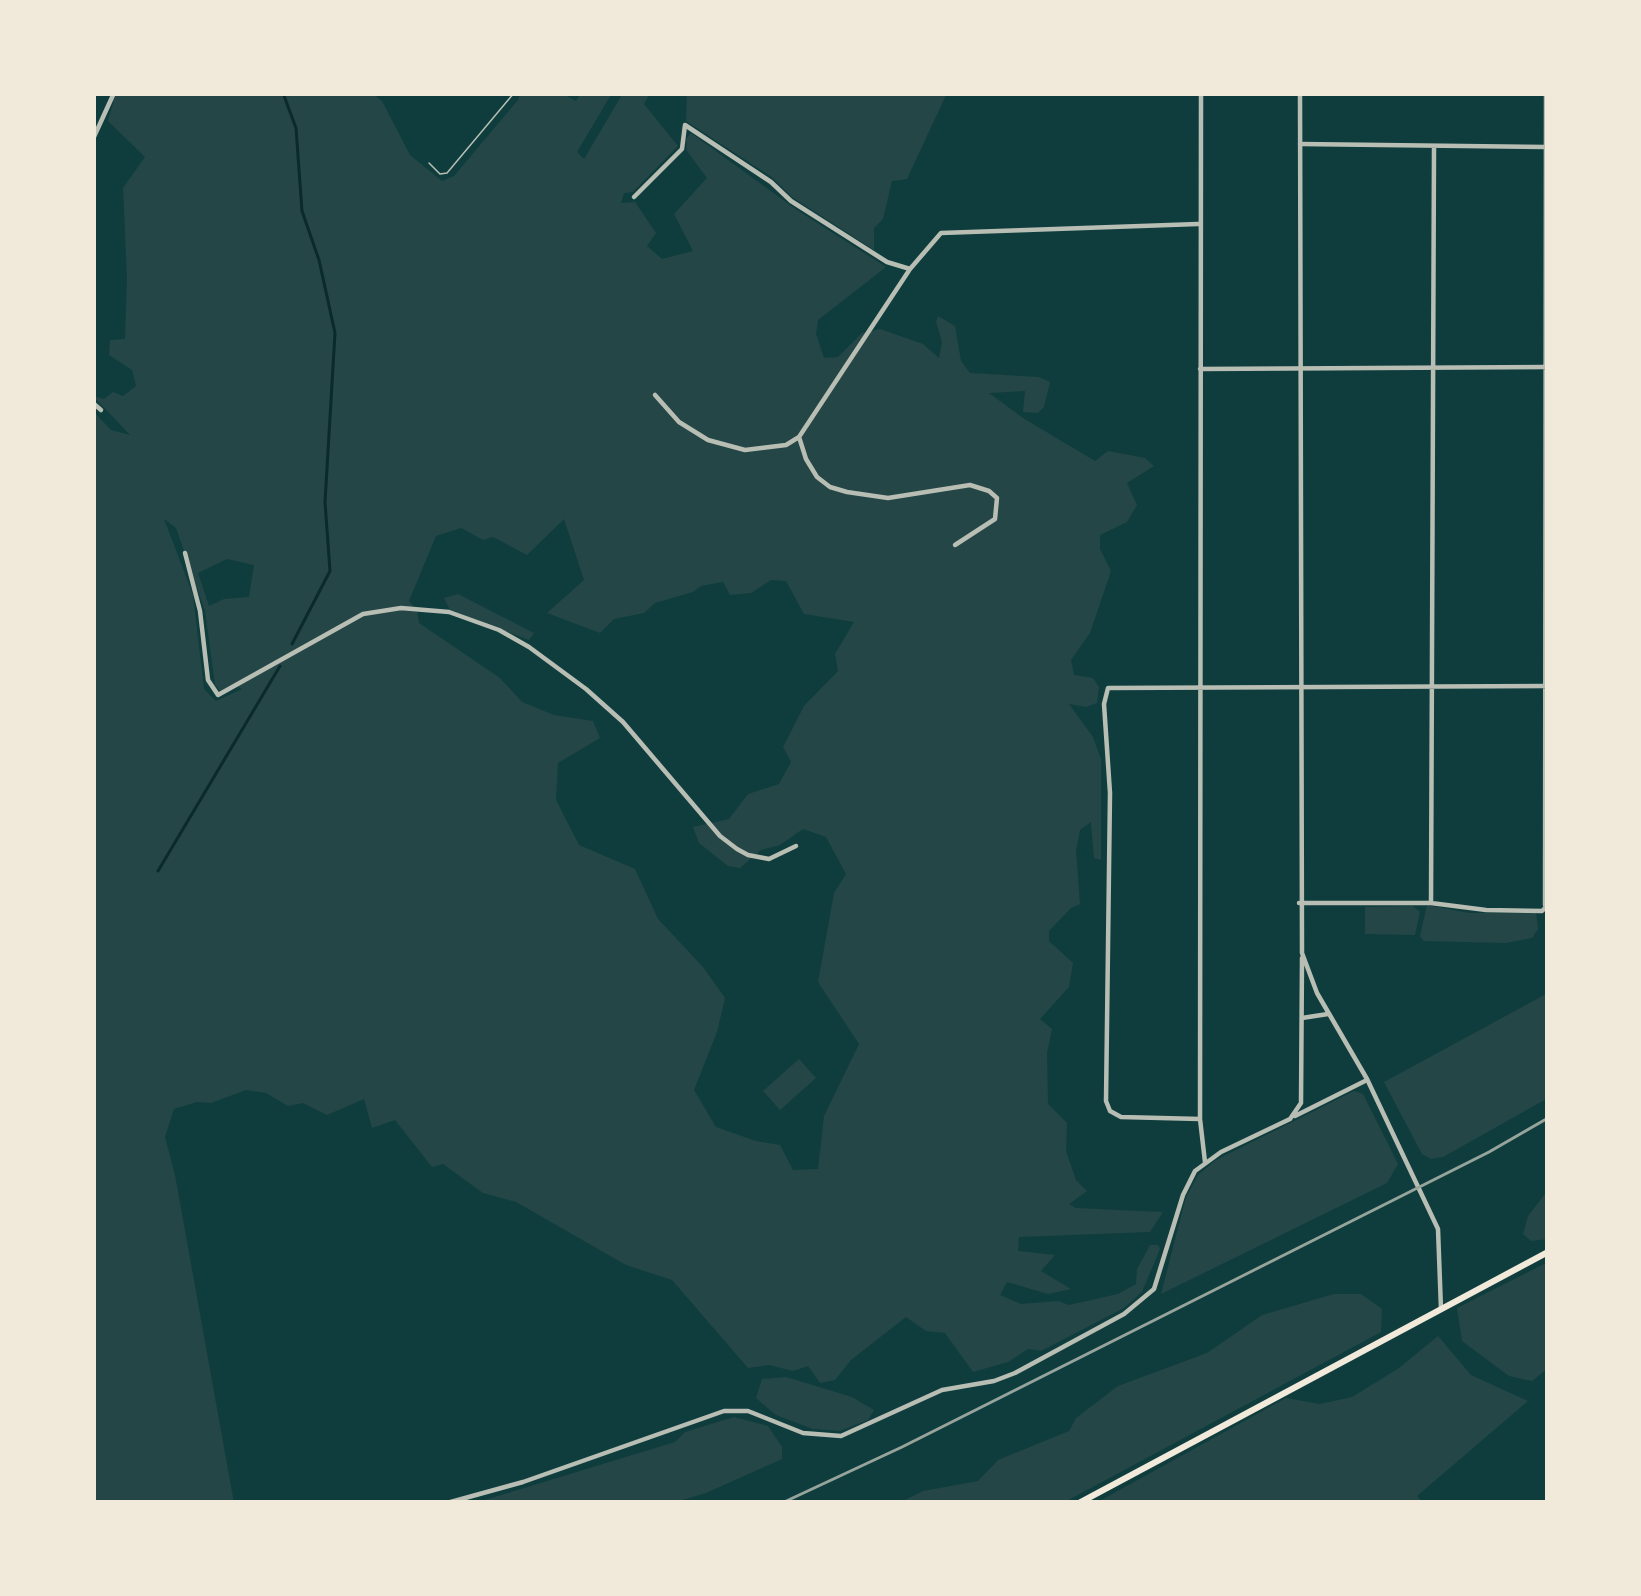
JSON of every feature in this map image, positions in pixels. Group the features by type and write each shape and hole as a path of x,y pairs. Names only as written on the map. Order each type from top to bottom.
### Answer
{"main road":[{"path":"1079,1503 1548,1252"}],"street":[{"path":"93,139 114,93"},
{"path":"1202,93 1200,1119 1205,1162"},
{"path":"1290,1119 1301,1103 1302,1018 1300,93"},
{"path":"1299,903 1431,903 1542,911 1547,905 1546,93"},
{"path":"634,196 682,149 686,125 790,201 887,262 910,269"},
{"path":"1300,145 1545,147"},
{"path":"1431,903 1434,147"},
{"path":"656,395 679,422 726,446 786,446 799,437 910,269 940,233 1200,224"},
{"path":"1200,369 1547,368"},
{"path":"93,403 101,410"},
{"path":"799,437 818,477 847,492 888,498 970,485 989,491 997,498 995,519 955,545"},
{"path":"185,553 200,611 208,680 218,695 363,614 401,608 449,612 499,630 586,689 623,722 720,836 737,849 760,859 796,846"},
{"path":"1200,1119 1121,1117 1110,1111 1106,1093 1111,793 1106,693 1114,686 1546,686"},
{"path":"1302,952 1328,1014 1367,1079 1438,1229 1441,1311"},
{"path":"1302,1018 1328,1014"},
{"path":"447,1503 523,1482 724,1411 748,1411 803,1433 841,1436 942,1390 994,1382 1015,1373 1124,1314 1154,1289 1188,1182 1205,1162 1367,1079"}],"lane":[{"path":"428,163 447,173 514,93"}],"shaded area":[{"path":"116,93 372,93 382,101 410,155 442,181 454,176 520,93 561,93 576,101 581,93 612,93 577,152 584,159 623,93 650,93 644,104 678,146 633,192 624,193 621,203 635,202 656,233 647,246 662,259 693,251 674,214 707,178 687,151 691,133 886,267 818,320 816,334 824,358 838,357 862,333 880,329 923,344 939,358 938,316 955,326 961,361 970,373 1039,377 1050,382 1038,413 1023,412 1025,391 989,393 1023,418 1095,461 1108,451 1145,458 1154,466 1127,483 1137,505 1127,522 1100,535 1100,549 1111,571 1090,633 1071,660 1074,675 1093,678 1099,687 1097,703 1086,707 1069,704 1093,737 1101,759 1101,860 1094,858 1091,822 1080,830 1076,850 1080,904 1049,931 1049,941 1073,963 1069,987 1040,1019 1052,1029 1047,1053 1048,1104 1067,1123 1066,1151 1076,1180 1087,1191 1069,1204 1163,1212 1150,1232 1019,1237 1018,1251 1055,1255 1041,1271 1071,1289 1048,1294 1007,1282 1000,1295 1021,1304 1058,1301 1069,1305 1118,1294 1136,1284 1137,1269 1150,1245 1158,1245 1142,1292 1124,1308 1041,1351 1028,1349 1008,1362 973,1372 945,1333 926,1331 906,1317 851,1360 835,1380 820,1383 808,1366 793,1371 769,1365 748,1368 672,1280 626,1265 516,1202 483,1193 443,1164 432,1167 395,1120 372,1128 364,1099 327,1115 303,1103 288,1106 266,1093 246,1090 211,1103 174,1109 165,1137 234,1503 93,1503 93,411 111,430 130,435 93,396 104,399 113,392 123,396 136,386 132,370 109,355 110,340 125,339 123,188 145,157 108,121","holes":["164,519 176,528 205,611 215,685 220,691 234,684 242,689 216,701 204,689 193,595","564,519 584,580 547,613 600,633 614,619 644,613 655,603 723,582 730,595 751,593 771,580 786,581 804,614 854,622 835,654 838,671 804,706 783,747 791,762 779,784 748,794 729,819 693,827 699,843 728,866 740,868 761,850 780,845 803,829 826,837 846,874 834,893 818,982 859,1044 824,1116 818,1169 793,1170 780,1145 716,1127 694,1090 725,998 658,919 635,869 579,845 556,800 558,763 600,738 593,721 554,715 522,702 500,678 419,623 409,601 436,536 461,528 483,540 493,537 527,555","227,559 254,565 249,597 209,606 198,573"]},
{"path":"687,93 947,93 907,179 892,181 883,219 874,228 874,250 686,121"},
{"path":"458,594 534,633 529,640 450,610 444,598"},
{"path":"1427,905 1469,913 1536,913 1538,929 1532,938 1506,943 1424,941 1420,936"},
{"path":"1413,906 1420,912 1415,935 1365,934 1365,907"},
{"path":"1548,993 1548,1098 1443,1157 1431,1159 1422,1154 1384,1082"},
{"path":"799,1059 816,1078 780,1110 763,1091"},
{"path":"1354,1091 1363,1094 1398,1164 1387,1183 1161,1294 1186,1197 1198,1175 1216,1160"},
{"path":"1548,1190 1548,1239 1531,1241 1523,1234 1528,1216"},
{"path":"1548,1262 1548,1368 1532,1381 1509,1376 1462,1341 1457,1308"},
{"path":"1334,1294 1361,1294 1382,1309 1381,1332 1063,1503 899,1503 923,1491 978,1481 998,1460 1069,1431 1076,1418 1118,1386 1207,1353 1262,1315"},
{"path":"1438,1336 1471,1375 1528,1401 1417,1496 1423,1503 1096,1503 1286,1398 1320,1404 1352,1397"},
{"path":"786,1377 852,1397 874,1410 868,1420 840,1431 813,1429 776,1415 756,1398 762,1379"},
{"path":"734,1417 768,1426 782,1447 782,1459 672,1503 475,1503 675,1442 685,1432"}],"waterway":[{"path":"283,93 296,128 302,211 319,260 335,333 325,502 330,571 292,644"},
{"path":"158,871 280,666"}],"railway":[{"path":"782,1503 1489,1152 1548,1118"}]}
